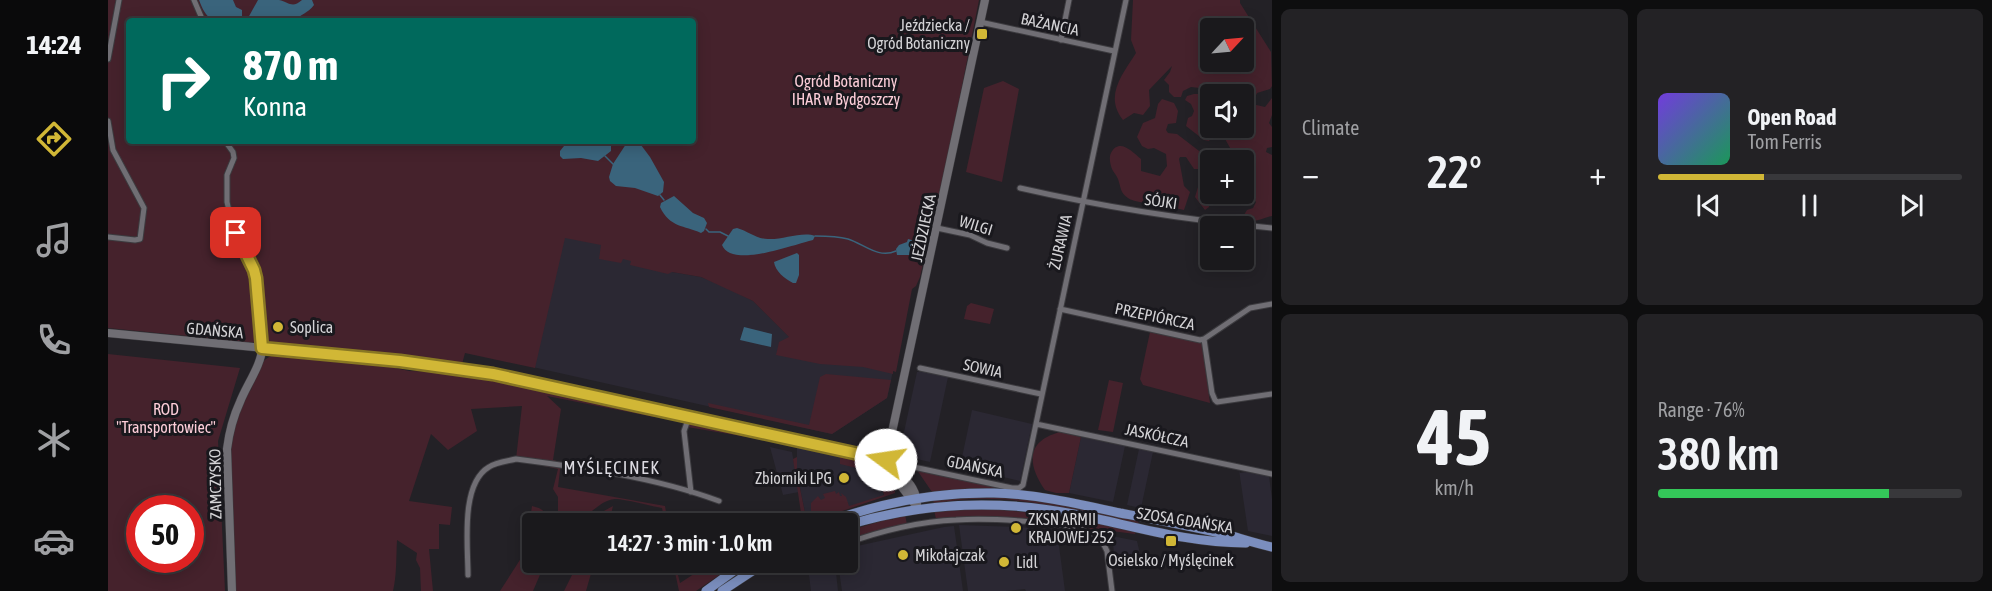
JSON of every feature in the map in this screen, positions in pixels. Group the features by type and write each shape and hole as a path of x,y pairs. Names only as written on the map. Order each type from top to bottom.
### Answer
{"main road":[{"name":"JEŹDZIECKA","path":"888,461 985,0"},
{"name":"GDAŃSKA","path":"108,333 447,367 530,381 888,461"},
{"name":"ZAMCZYSKO","path":"232,591 227,449 231,426 239,403 261,359 262,348"},
{"path":"888,461 901,481 914,488 916,502"},
{"path":"895,503 900,495 904,470 910,466"},
{"name":"SZOSA GDAŃSKA","path":"916,502 953,494 996,493 1048,499 1208,531 1272,547"},
{"path":"855,513 895,503 916,502"},
{"path":"858,522 890,513 916,502"},
{"name":"SZOSA GDAŃSKA","path":"916,502 1054,510 1178,537 1257,544"},
{"path":"706,591 731,573"},
{"path":"722,591 749,573"}],"street":[{"path":"108,59 119,0"},
{"path":"194,0 202,18"},
{"path":"1061,40 1069,0"},
{"name":"ŻURAWIA","path":"1019,488 1023,484 1126,0"},
{"name":"BAŻANCIA","path":"980,22 1114,51"},
{"path":"108,121 113,150 144,208 140,239 108,237"},
{"path":"227,144 234,154 227,175 227,202 232,224 256,278 262,348"},
{"name":"SÓJKI","path":"1020,188 1137,212 1272,228"},
{"name":"WILGI","path":"937,228 970,235 987,243 1007,248"},
{"name":"PRZEPIÓRCZA","path":"1060,309 1204,339 1250,308 1272,304"},
{"path":"1204,339 1212,393 1217,402 1272,394"},
{"name":"SOWIA","path":"920,368 1041,394"},
{"path":"689,417 684,431 691,492"},
{"name":"JASKÓŁCZA","path":"1036,423 1272,474"},
{"path":"468,575 467,514 475,481 489,466 516,459 600,470 656,482 719,501"},
{"name":"GDAŃSKA","path":"888,461 1019,488"},
{"path":"916,502 920,524"},
{"path":"858,540 920,524 955,519 1039,523 1075,528 1097,536 1107,551 1112,591"}],"shaded area":[{"path":"444,179 672,272 701,277 723,286 753,301 799,347 893,371 887,398 832,434 465,352"},
{"path":"925,371 948,377 930,462 899,455 917,372"},
{"path":"972,410 1032,424 1020,481 960,467"},
{"path":"1081,437 1125,446 1113,502 1069,493"},
{"path":"797,444 842,456 878,473 884,496 834,513 805,513 797,474"},
{"path":"770,447 792,452 799,492 783,495"},
{"path":"1139,449 1153,452 1141,508 1127,505"},
{"path":"1239,470 1240,473 1269,476 1272,499 1272,536 1248,531"},
{"path":"959,525 1057,531 1065,591 1026,591 1025,589 968,591"},
{"name":"Mikołajczak","path":"954,526 963,591 842,591 839,573 858,573 858,546"},
{"path":"1112,536 1137,541 1140,554 1131,555 1132,560 1115,561"},
{"path":"809,573 836,573 838,591 811,591"}],"green space":[{"name":"Ogród Botaniczny IHAR w Bydgoszczy","path":"108,0 979,0 949,152 920,277 912,289 896,372 893,371 893,374 863,367 820,364 776,355 779,342 789,337 753,301 701,277 672,272 668,274 630,265 631,261 623,259 621,263 599,259 601,245 565,238 535,368 465,353 462,364 108,328"},
{"path":"1133,0 1240,0 1249,18 1200,18 1200,72 1254,72 1254,25 1271,52 1272,86 1270,89 1257,93 1254,100 1254,84 1200,84 1200,88 1191,87 1183,91 1181,97 1174,97 1164,80 1172,66 1149,90 1150,106 1143,115 1134,113 1123,120 1115,102 1115,94 1121,78 1136,53 1131,40"},
{"path":"1003,81 1019,89 1002,182 966,172 984,88"},
{"path":"1200,94 1200,137 1186,126 1188,118 1194,111 1191,104 1185,100 1187,96"},
{"path":"1272,98 1272,115 1269,123 1272,127 1272,147 1267,148 1266,152 1272,155 1272,216 1254,221 1254,216 1244,215 1247,210 1253,208 1256,202 1254,200 1254,150 1231,150 1225,138 1254,138 1254,104 1265,107"},
{"path":"1162,99 1174,103 1178,111 1176,123 1168,124 1166,130 1168,133 1177,134 1200,152 1200,168 1198,169 1194,169 1186,157 1179,159 1184,186 1190,192 1184,210 1169,204 1131,200 1122,192 1110,163 1114,148 1126,147 1141,159 1141,171 1160,176 1167,166 1166,154 1154,148 1148,149 1142,146 1137,137 1143,123 1155,118 1158,104"},
{"path":"1198,187 1200,187 1200,204 1195,197"},
{"path":"1200,204 1209,204 1209,207 1205,210"},
{"path":"971,303 994,309 990,324 964,319 967,306"},
{"path":"1150,332 1202,343 1210,403 1143,385 1140,379"},
{"path":"283,353 333,362 382,365 409,371 446,372 534,386 654,413 656,415 654,417 547,396 561,409 553,460 561,462 558,487 665,506 666,513 663,513 662,508 615,499 588,513 560,513 558,497 553,489 558,469 539,465 539,462 516,459 522,406 471,409 477,431 448,450 431,434 409,501 452,507 450,525 439,524 439,549 429,549 433,591 421,591 417,553 397,540 393,591 234,591 228,469 234,427 247,392 251,390 261,365 275,354"},
{"name":"ROD \"Transportowiec\"","path":"108,354 240,368 218,441 225,591 108,591"},
{"path":"826,374 891,380 887,398 832,434 709,407 708,403 809,425 820,377"},
{"path":"1109,380 1123,383 1113,432 1098,430"},
{"path":"692,422 755,434 759,439 687,427"},
{"path":"1060,432 1081,437 1069,493 1045,490 1033,463 1033,455 1041,441"},
{"path":"845,455 870,461 870,464 882,472 895,493 836,513 811,513 811,503 818,496 821,500 825,498 823,494 835,491 836,494 839,492 840,496 842,496 841,493 846,497 849,506 884,495 877,473 840,464 840,457"},
{"path":"797,457 797,474 805,513 801,513 793,459"},
{"path":"917,470 997,488 999,489 932,492"},
{"path":"987,497 1034,500 1139,520 1138,524 1011,500 960,500 934,504 933,500"},
{"path":"532,506 544,513 531,513"},
{"path":"613,506 611,513 600,513"},
{"path":"988,509 1062,517 1136,531 1135,534 1096,529 1093,532 1034,521 995,518 936,519 934,510"},
{"path":"905,514 907,525 858,538 858,528 891,518 892,520"},
{"path":"522,557 522,573 541,573 533,591 500,591"},
{"path":"573,573 591,573 586,591 564,591"},
{"path":"675,573 678,573 680,583 696,573 722,573 696,591 679,591"}],"water":[{"path":"199,0 233,0 236,7 242,10 242,18 210,18"},
{"path":"258,0 279,0 293,4 302,0 312,0 314,5 298,18 248,18"},
{"path":"566,144 610,144 611,146 611,151 598,161 581,158 563,159 560,151"},
{"path":"626,144 640,144 664,182 663,192 658,196 635,188 616,186 609,177 613,164"},
{"path":"674,196 693,213 704,218 707,223 704,231 701,233 668,219 660,207 661,203"},
{"path":"737,228 764,239 805,234 815,236 813,240 779,250 737,255 728,252 722,245 733,229"},
{"path":"908,239 915,241 917,250 913,255 897,255 896,249"},
{"path":"797,253 799,255 799,275 796,283 793,283 776,269 774,262"},
{"path":"744,327 772,334 771,347 740,340"}],"waterway":[{"path":"605,156 613,164"},
{"path":"660,195 664,200"},
{"path":"706,229 709,232 720,232 728,236"},
{"path":"815,236 848,239 877,252 896,251"}],"place":[{"name":"Jeździecka / Ogród Botaniczny","path":"982,34"},
{"name":"Soplica","path":"278,327"},
{"name":"Zbiorniki LPG","path":"844,478"},
{"name":"ZKSN ARMII KRAJOWEJ 252","path":"1016,528"},
{"name":"Osielsko / Myślęcinek","path":"1171,541"},
{"name":"Mikołajczak","path":"903,555"},
{"name":"Lidl","path":"1004,562"}],"district":[{"name":"MYŚLĘCINEK","path":"612,467"}],"route":[{"path":"236,233 258,283 262,348 400,361 493,374 886,460"}]}
